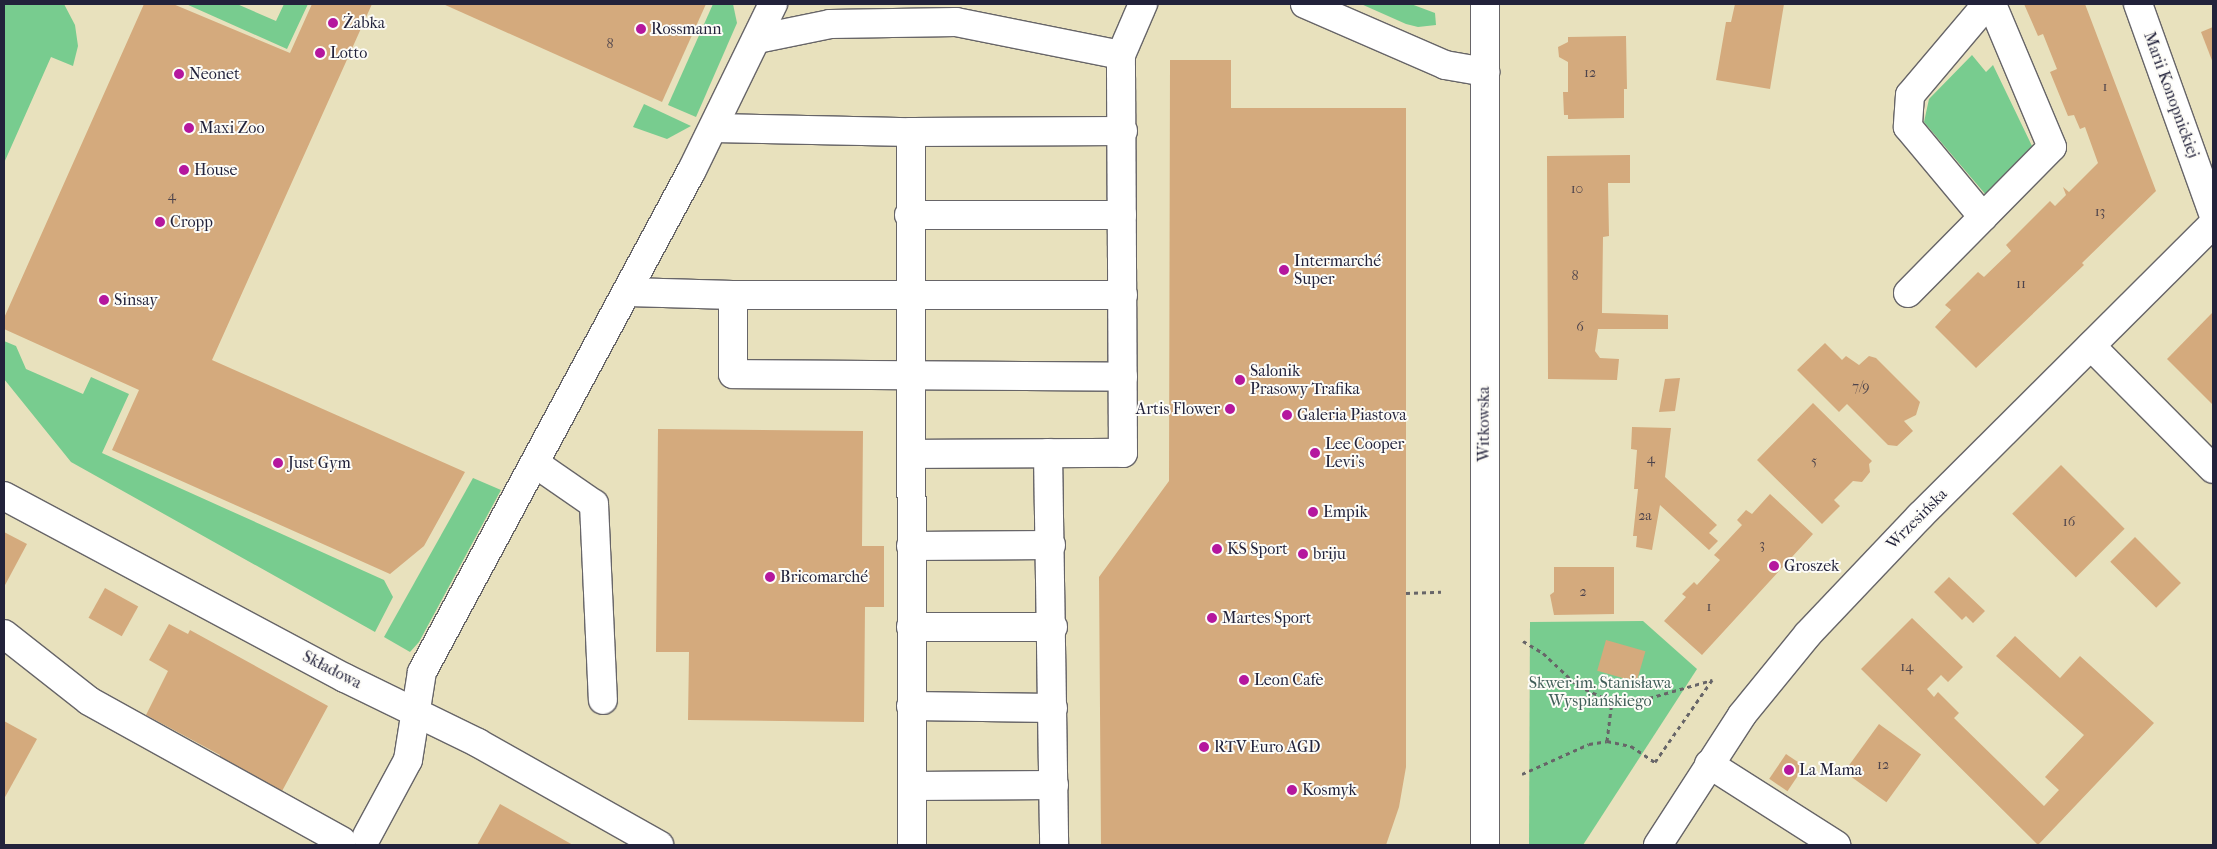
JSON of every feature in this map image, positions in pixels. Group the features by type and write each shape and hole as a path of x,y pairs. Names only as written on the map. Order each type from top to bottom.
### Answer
{"street":[{"path":"364,841 408,760 414,711 422,672 628,292 714,128 773,4"},
{"path":"911,454 1123,453 1121,55 1143,4"},
{"path":"1305,4 1445,65 1485,72"},
{"name":"Witkowska","path":"1485,4 1485,845"},
{"path":"1983,217 1908,127 1910,95 1987,4"},
{"path":"1908,293 2052,147 1992,4"},
{"name":"Marii Konopnickiej","path":"2138,4 2213,214"},
{"path":"757,40 830,24 956,22 1121,55"},
{"path":"714,128 911,132 1122,131"},
{"path":"911,132 909,295 911,376 912,845"},
{"path":"909,215 1122,215"},
{"name":"Wrzesińska","path":"1658,845 1709,764 1748,708 1831,609 2213,224"},
{"path":"628,292 733,295 1122,294"},
{"path":"733,295 733,374 1123,377"},
{"path":"2092,346 2213,469"},
{"path":"1048,453 1053,627 1054,845"},
{"path":"536,464 594,504 603,700"},
{"name":"Składowa","path":"4,496 345,678 478,743 659,845"},
{"path":"911,546 1051,545"},
{"path":"911,627 1053,627"},
{"path":"4,634 89,701 364,841"},
{"path":"911,706 1052,708"},
{"path":"1709,764 1836,845"},
{"path":"912,786 1054,785"},
{"path":"316,845 364,841"}],"path":[{"path":"1406,592 1441,592"},
{"path":"1522,774 1588,744 1607,741 1631,746 1655,762 1712,680 1650,698 1612,701 1578,686 1543,653 1523,641"},
{"path":"1607,741 1612,701"}],"green space":[{"path":"4,4 64,4 75,25 78,46 73,66 51,57 4,163"},
{"path":"186,4 237,4 276,21 284,4 308,4 287,49"},
{"path":"713,4 733,4 737,23 696,117 668,105"},
{"path":"1361,4 1411,4 1435,13 1436,25 1418,27 1406,24"},
{"path":"1972,55 1986,72 1993,65 2032,146 1986,195 1924,122 1929,99"},
{"path":"644,104 691,126 667,139 633,127"},
{"path":"4,341 16,346 26,369 83,394 91,377 129,394 102,453 384,580 393,597 375,632 71,462 4,379"},
{"path":"473,478 501,490 419,642 410,652 384,637"},
{"name":"Skwer im. Stanisława Wyspiańskiego","path":"1643,621 1697,669 1583,845 1529,845 1530,622"}],"building":[{"path":"144,4 173,4 290,53 312,4 372,4 212,360 465,472 424,546 390,574 112,450 139,390 4,329 4,318"},
{"path":"443,4 706,4 662,102"},
{"path":"1735,4 1784,4 1770,89 1716,80 1726,22 1731,22"},
{"path":"2024,4 2085,4 2156,191 2082,263 2084,265 1976,368 1935,327 1951,310 1945,305 1978,272 1984,277 2011,251 2006,245 2050,201 2055,206 2066,195 2063,187 2069,192 2098,163 2085,127 2080,129 2074,115 2068,116 2050,72 2057,69 2043,34 2038,36"},
{"path":"2213,27 2213,63 2201,32"},
{"path":"1626,36 1627,89 1624,89 1624,118 1568,119 1568,115 1564,115 1563,92 1568,92 1568,62 1559,57 1558,47 1568,42 1568,37"},
{"name":"Galeria Piastova","path":"1170,60 1231,60 1231,108 1406,108 1406,767 1399,807 1386,845 1101,845 1099,577 1169,481"},
{"path":"1630,155 1630,183 1608,183 1609,236 1603,237 1602,313 1668,315 1668,329 1598,329 1595,351 1600,358 1619,359 1617,380 1548,379 1547,156"},
{"path":"2213,312 2213,405 2167,359"},
{"path":"1825,343 1842,360 1846,356 1859,365 1869,356 1876,358 1920,402 1916,415 1904,421 1913,431 1897,446 1888,445 1847,404 1839,412 1797,370"},
{"path":"1680,378 1675,411 1659,412 1665,379"},
{"path":"1813,403 1872,461 1869,464 1870,472 1862,482 1853,481 1834,500 1840,506 1822,524 1757,460"},
{"path":"1632,427 1671,428 1665,477 1717,525 1709,533 1718,541 1709,550 1660,505 1652,550 1636,547 1637,536 1633,536 1638,489 1634,489 1637,450 1631,449"},
{"name":"Bricomarché","path":"658,429 863,431 862,546 884,546 884,607 865,607 864,722 688,720 689,652 656,652"},
{"path":"2061,465 2125,529 2076,577 2012,514"},
{"path":"1770,494 1813,534 1702,655 1664,621 1686,597 1682,594 1694,582 1697,585 1720,560 1714,555 1742,525 1737,520 1746,510 1752,514"},
{"path":"4,532 27,544 4,587"},
{"path":"2135,537 2181,583 2156,608 2110,562"},
{"path":"1554,567 1614,567 1614,614 1554,615 1550,595 1554,592"},
{"path":"1949,577 1985,611 1973,623 1966,616 1962,620 1934,592"},
{"path":"105,588 138,606 122,636 89,618"},
{"path":"1912,618 1963,667 1948,682 1941,675 1927,689 1934,697 1938,692 1959,713 1954,718 2044,806 2059,790 2045,777 2084,735 1996,656 2015,636 2060,678 2080,656 2154,723 2038,845 1861,669"},
{"path":"169,624 188,634 190,630 328,706 281,793 218,759 220,755 146,715 168,671 149,660"},
{"path":"1606,640 1645,651 1637,682 1597,671"},
{"path":"4,721 37,739 4,799"},
{"path":"1879,724 1921,755 1886,802 1844,772"},
{"path":"1786,754 1804,766 1787,791 1769,779"},
{"path":"500,804 573,845 477,845"}],"place":[{"name":"Żabka","path":"333,23"},
{"name":"Rossmann","path":"641,29"},
{"name":"Lotto","path":"320,53"},
{"name":"Neonet","path":"179,74"},
{"name":"Maxi Zoo","path":"189,128"},
{"name":"House","path":"184,170"},
{"name":"Cropp","path":"160,222"},
{"name":"Intermarché Super","path":"1284,270"},
{"name":"Sinsay","path":"104,300"},
{"name":"Salonik Prasowy Trafika","path":"1240,380"},
{"name":"Artis Flower","path":"1230,409"},
{"name":"Galeria Piastova","path":"1287,415"},
{"name":"Lee Cooper Levi's","path":"1315,453"},
{"name":"Just Gym","path":"278,463"},
{"name":"Empik","path":"1313,512"},
{"name":"KS Sport","path":"1217,549"},
{"name":"briju","path":"1303,554"},
{"name":"Groszek","path":"1774,566"},
{"name":"Bricomarché","path":"770,577"},
{"name":"Martes Sport","path":"1212,618"},
{"name":"Leon Cafe","path":"1244,680"},
{"name":"RTV Euro AGD","path":"1204,747"},
{"name":"La Mama","path":"1789,770"},
{"name":"Kosmyk","path":"1292,790"}]}
